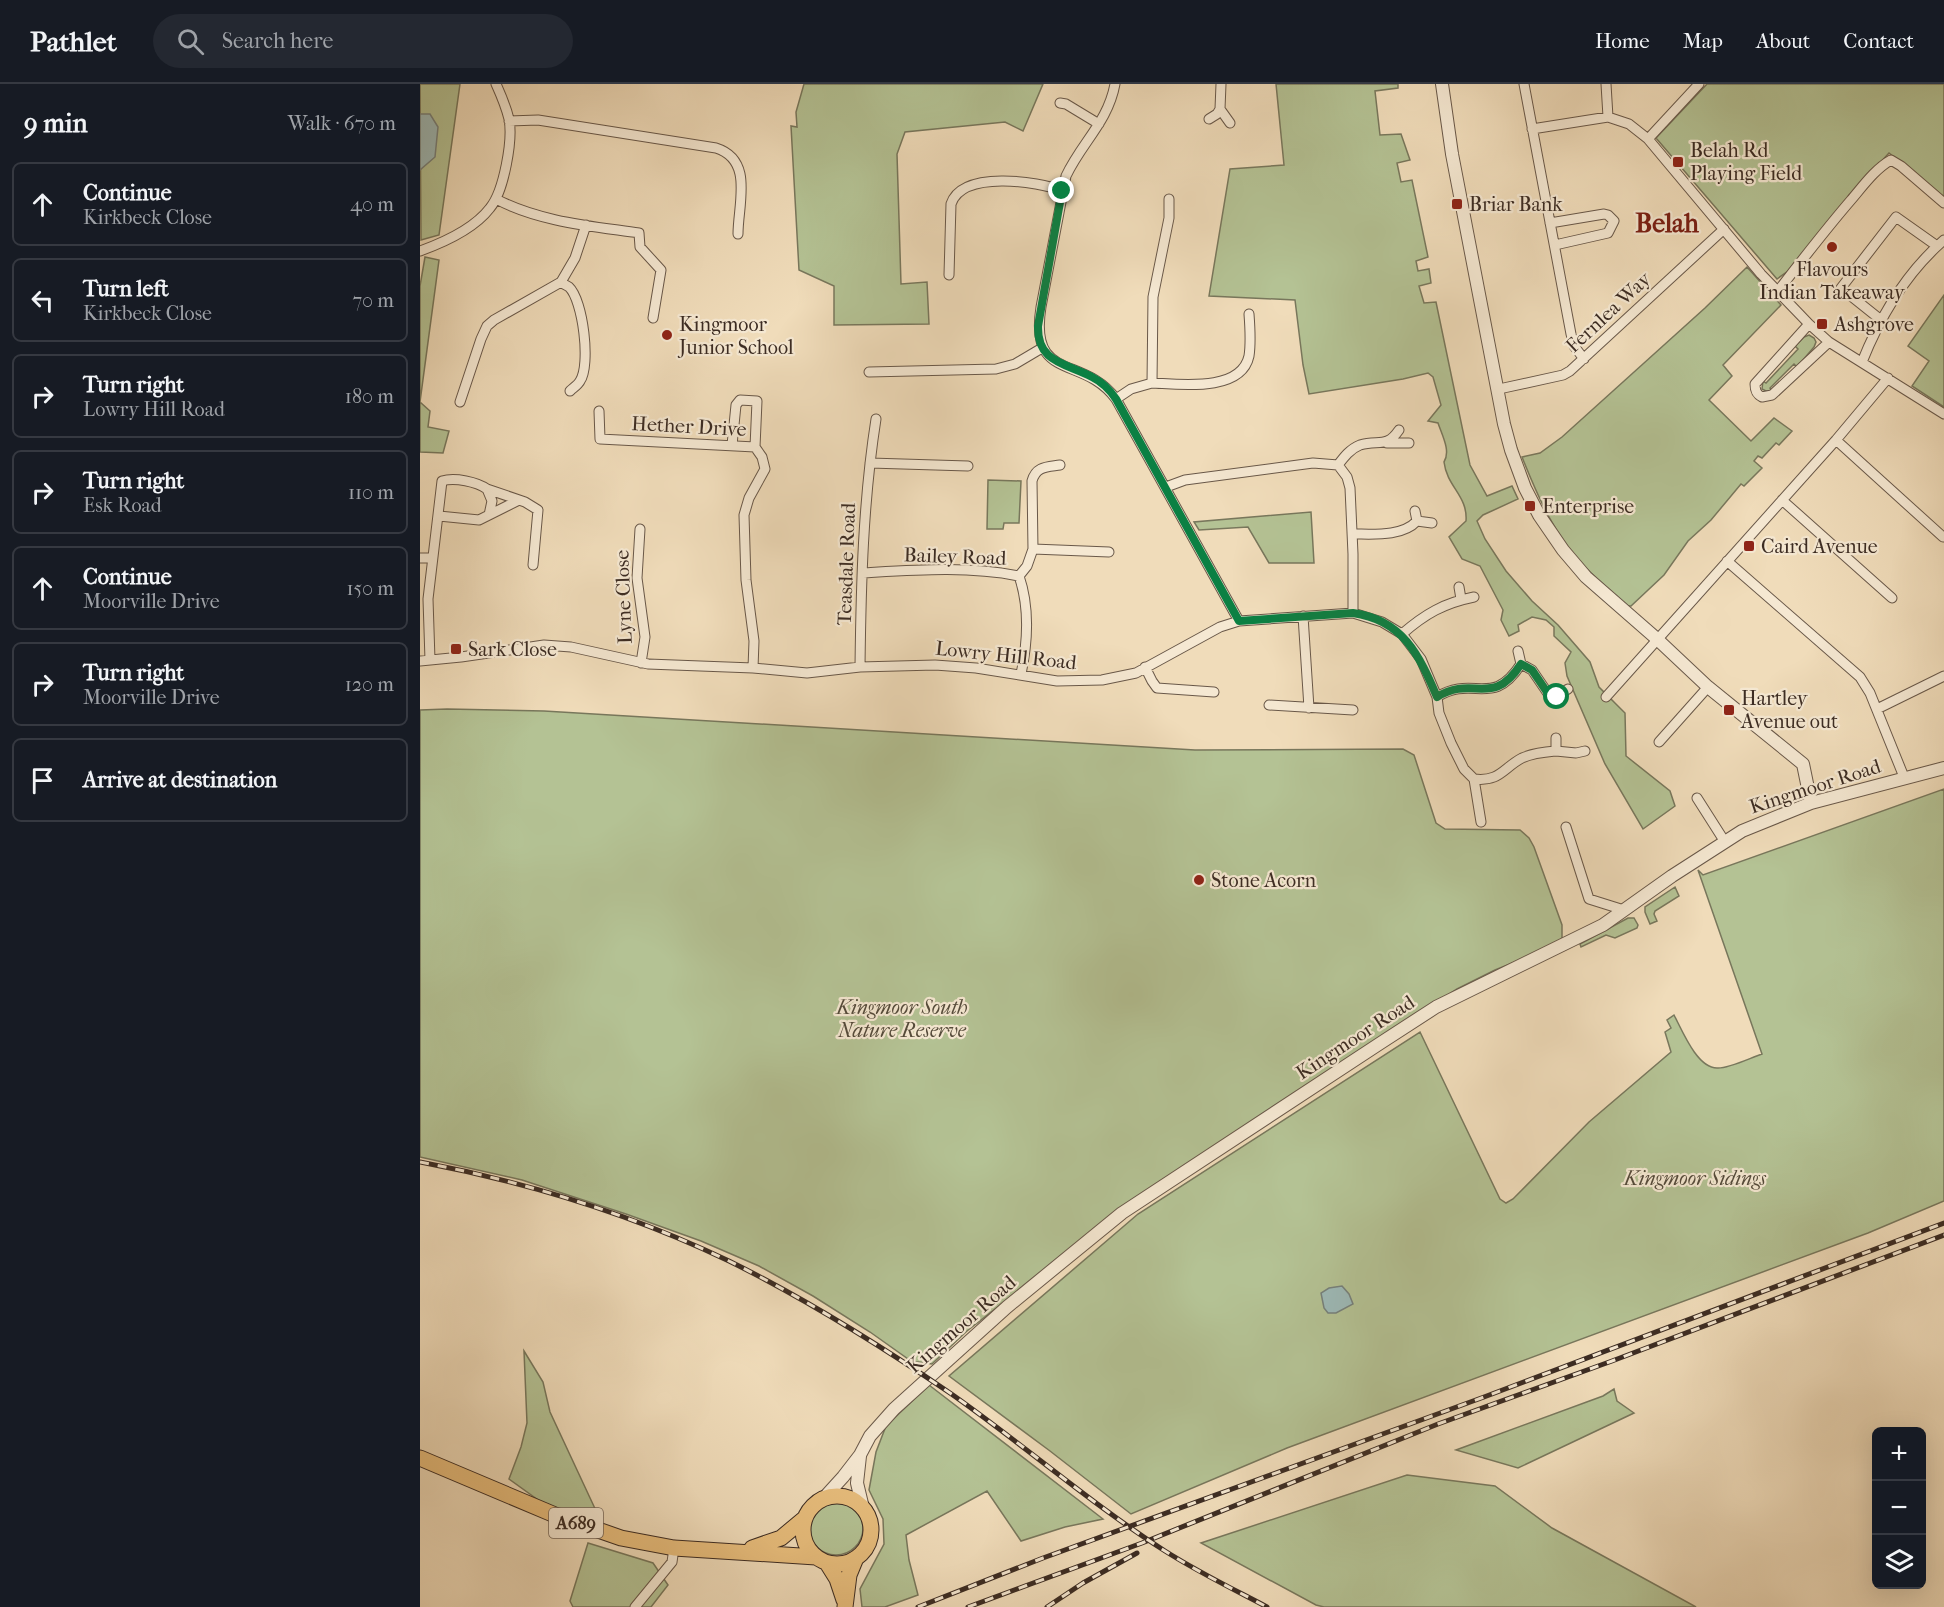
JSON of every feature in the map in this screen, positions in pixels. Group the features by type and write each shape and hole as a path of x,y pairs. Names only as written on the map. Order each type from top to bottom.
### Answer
{"highway":[{"name":"A689","path":"420,1458 555,1515 621,1538 674,1548 741,1551 842,1563 856,1558"},
{"path":"823,1498 845,1496 858,1503 869,1519 871,1531 868,1544 856,1558 849,1575 845,1605"},
{"name":"A689","path":"741,1551 781,1538 805,1518 810,1508 823,1498"},
{"path":"805,1518 803,1530 805,1542 837,1579 845,1605"}],"street":[{"path":"420,251 465,230 481,218 496,199 508,154 509,121 496,84"},
{"path":"1115,84 1111,103 1074,160 1062,191 1038,326 1039,339 1042,348 1056,361 1098,380 1116,399 1239,621"},
{"path":"1221,84 1220,109 1230,123"},
{"path":"1442,84 1463,215 1504,423 1525,488 1539,515 1563,550 1586,577 1708,687 1803,764 1811,803"},
{"path":"1524,84 1571,333 1575,346 1584,359"},
{"path":"1606,84 1608,117"},
{"path":"1648,139 1699,84"},
{"path":"1060,103 1066,104 1099,124"},
{"path":"1209,119 1220,109"},
{"path":"1532,129 1608,117 1629,124 1648,139 1809,324 1829,342 1944,414"},
{"path":"509,121 538,120 727,151 735,158 740,173 741,211 738,234"},
{"path":"1778,291 1818,238 1866,182 1882,165 1891,160 1944,203"},
{"path":"949,275 951,204 954,196 959,192 975,186 1013,180 1062,191"},
{"path":"496,199 510,207 544,218 639,233 640,247 661,270 653,318"},
{"path":"1152,383 1153,297 1168,218 1169,199"},
{"path":"1550,223 1604,214 1614,222 1608,233 1555,245"},
{"path":"1862,362 1881,320 1905,284 1941,243 1896,217 1841,288 1881,320"},
{"path":"460,402 487,326 561,282 575,258 586,225"},
{"name":"Fernlea Way","path":"1499,389 1563,375 1584,359 1724,229"},
{"path":"561,282 569,287 574,297 586,350 583,375 575,389"},
{"path":"1116,399 1131,389 1152,383 1209,384 1238,374 1249,356 1249,314"},
{"path":"1809,324 1755,384 1758,395 1762,397 1772,395 1829,342"},
{"path":"869,372 996,369 1015,364 1042,348"},
{"path":"1606,697 1836,440 1888,378"},
{"path":"732,445 736,405 740,400 758,401 754,447"},
{"name":"Hether Drive","path":"599,411 600,439 754,447 762,457 765,469 749,498 744,515 746,580 754,641 753,668"},
{"name":"Teasdale Road","path":"860,668 862,549 876,419"},
{"path":"1387,443 1400,430"},
{"path":"1836,440 1943,537"},
{"path":"1338,465 1357,446 1409,443"},
{"path":"870,463 968,466"},
{"path":"1166,488 1185,480 1312,463 1338,465 1347,477 1350,488 1353,534 1353,613"},
{"path":"1019,576 1027,566 1033,549 1032,481 1034,473 1039,469 1060,465"},
{"path":"430,660 428,599 442,481 459,480 482,486 538,510 533,565"},
{"path":"487,489 492,501 489,515"},
{"path":"439,516 479,520 519,500"},
{"path":"1782,500 1892,598"},
{"path":"1353,534 1405,530 1416,516 1432,523"},
{"name":"Lyne Close","path":"640,529 637,578 645,637 641,663"},
{"path":"1033,549 1109,552"},
{"path":"420,558 432,558"},
{"path":"1728,561 1860,677 1877,709 1904,777"},
{"name":"Bailey Road","path":"863,573 939,569 1019,576 1023,590 1027,634 1021,674"},
{"path":"1459,587 1461,599"},
{"path":"1402,634 1422,616 1461,599 1474,597"},
{"name":"Lowry Hill Road","path":"420,661 544,645 571,647 641,663 753,668 807,674 860,668 935,665 976,668 1057,681 1102,680 1136,673 1220,627 1239,621 1353,613 1382,622 1402,634 1421,659 1437,697 1439,713 1450,743 1464,769 1474,779 1481,822"},
{"path":"1304,616 1309,708"},
{"path":"1437,697 1450,690 1463,687 1486,689 1499,687 1513,677 1521,664 1518,651"},
{"path":"1521,664 1532,670 1553,698 1568,689"},
{"path":"1145,667 1157,688 1214,692"},
{"path":"1877,709 1944,676"},
{"path":"1659,741 1708,687"},
{"path":"1269,705 1353,710"},
{"path":"1556,738 1556,751"},
{"path":"1474,779 1486,780 1504,773 1520,759 1528,756 1556,751 1576,753 1585,751"},
{"name":"Kingmoor Road","path":"823,1498 860,1455 870,1436 902,1401 1007,1307 1122,1213 1436,1007 1603,925 1672,876 1742,831 1811,803 1944,768"},
{"path":"1697,798 1725,842"},
{"path":"1566,827 1589,899 1624,910"},
{"name":"Kingmoor Road","path":"860,1455 857,1483 863,1508"},
{"path":"635,1607 672,1562 674,1548"}],"green space":[{"path":"420,84 460,84 439,235 421,240"},
{"path":"804,84 1043,84 1023,131 1005,122 905,132 897,154 901,284 927,282 929,324 834,325 834,286 799,270 791,126 797,127 796,112"},
{"path":"1276,84 1398,84 1398,88 1375,91 1380,135 1401,134 1410,160 1397,163 1401,182 1412,180 1428,257 1416,261 1418,271 1429,269 1431,283 1419,286 1424,303 1436,302 1470,465 1487,496 1512,486 1518,499 1483,515 1477,521 1485,539 1506,571 1590,662 1599,687 1625,713 1626,756 1670,791 1675,806 1643,829 1605,764 1567,676 1565,663 1571,652 1554,636 1554,627 1546,620 1532,617 1518,625 1519,631 1509,636 1501,620 1503,610 1480,566 1462,559 1449,537 1466,521 1466,512 1446,471 1444,462 1447,453 1438,423 1428,421 1441,405 1433,377 1428,373 1309,394 1295,300 1209,296 1230,169 1284,165"},
{"path":"1707,84 1944,84 1944,197 1889,153 1846,200 1788,271 1777,279 1656,138"},
{"path":"425,257 439,260 420,402 420,286"},
{"path":"1747,267 1781,305 1723,365 1732,376 1709,400 1751,441 1774,418 1792,431 1762,458 1758,456 1754,461 1762,468 1744,486 1741,484 1711,520 1688,541 1664,575 1631,606 1627,606 1586,568 1565,543 1541,502 1522,457 1540,453 1562,437"},
{"path":"1944,295 1944,407 1912,386 1929,361 1908,346"},
{"path":"1809,335 1816,342 1797,367 1794,364 1770,388 1772,391 1762,389 1763,381 1766,383 1798,349 1795,346"},
{"path":"420,402 430,411 428,427 449,431 443,453 420,452"},
{"path":"988,480 1021,481 1019,523 1004,523 1003,529 987,529"},
{"path":"1311,512 1314,563 1269,563 1248,527 1199,530 1194,522"},
{"name":"Kingmoor South Nature Reserve","path":"420,710 544,711 1195,750 1403,749 1414,755 1436,823 1445,829 1520,830 1529,838 1562,925 1562,938 1557,945 1495,970 1457,989 1138,1197 967,1331 932,1364 911,1361 813,1296 759,1266 701,1241 522,1180 420,1157"},
{"name":"Kingmoor Sidings","path":"1944,789 1944,1201 1868,1233 1287,1448 1131,1514 949,1376 1138,1214 1420,1032 1500,1199 1506,1203 1513,1199 1589,1122 1671,1052 1665,1032 1671,1028 1667,1020 1674,1015 1691,1047 1703,1062 1710,1066 1727,1067 1762,1054 1698,870 1703,875"},
{"path":"1675,887 1679,896 1655,911 1657,921 1650,924 1645,907"},
{"path":"1628,918 1634,918 1638,925 1637,928 1615,938 1606,935 1581,947 1580,944"},
{"path":"524,1351 543,1382 550,1412 598,1515 589,1516 548,1507 509,1479 527,1423"},
{"path":"929,1385 1103,1519 1065,1527 1021,1541 987,1491 906,1535 909,1560 918,1595 885,1607 862,1607 860,1589 884,1544 883,1519 869,1490 876,1452 886,1426"},
{"path":"1614,1389 1617,1401 1634,1413 1518,1468 1456,1450 1603,1396"},
{"path":"1407,1475 1495,1486 1552,1528 1696,1607 1324,1607 1316,1605 1201,1543"},
{"path":"831,1501 841,1501 851,1505 859,1513 863,1528 859,1543 851,1551 841,1555 831,1555 821,1551 813,1543 809,1533 809,1523 813,1513 821,1505"},
{"path":"588,1543 653,1563 668,1585 651,1607 573,1607 570,1601"}],"water":[{"path":"420,114 430,114 438,127 435,157 420,170"},
{"path":"1342,1286 1349,1294 1353,1304 1336,1313 1328,1313 1324,1308 1321,1293 1329,1288"}],"railway":[{"path":"420,1162 499,1179 578,1201 692,1244 757,1275 842,1323 950,1393 1137,1533 1203,1573 1267,1607"},
{"path":"918,1607 1043,1558 1484,1397 1944,1223"},
{"path":"968,1607 1142,1543 1438,1424 1612,1361 1944,1235"},
{"path":"1047,1607 1083,1583 1137,1553"}],"place":[{"name":"Belah Rd Playing Field","path":"1678,162"},
{"name":"Briar Bank","path":"1457,204"},
{"name":"Flavours Indian Takeaway","path":"1832,247"},
{"name":"Ashgrove","path":"1822,324"},
{"name":"Kingmoor Junior School","path":"667,335"},
{"name":"Enterprise","path":"1530,506"},
{"name":"Caird Avenue","path":"1749,546"},
{"name":"Sark Close","path":"456,649"},
{"name":"Hartley Avenue out","path":"1729,710"},
{"name":"Stone Acorn","path":"1199,880"}],"district":[{"name":"Belah","path":"1667,223"}],"route":[{"path":"1062,191 1038,326 1042,348 1063,366 1091,376 1111,392 1239,621 1362,614 1402,634 1421,659 1437,697 1450,690 1463,687 1493,689 1499,687 1513,677 1521,664 1536,674 1549,695 1553,698 1557,697"}]}
